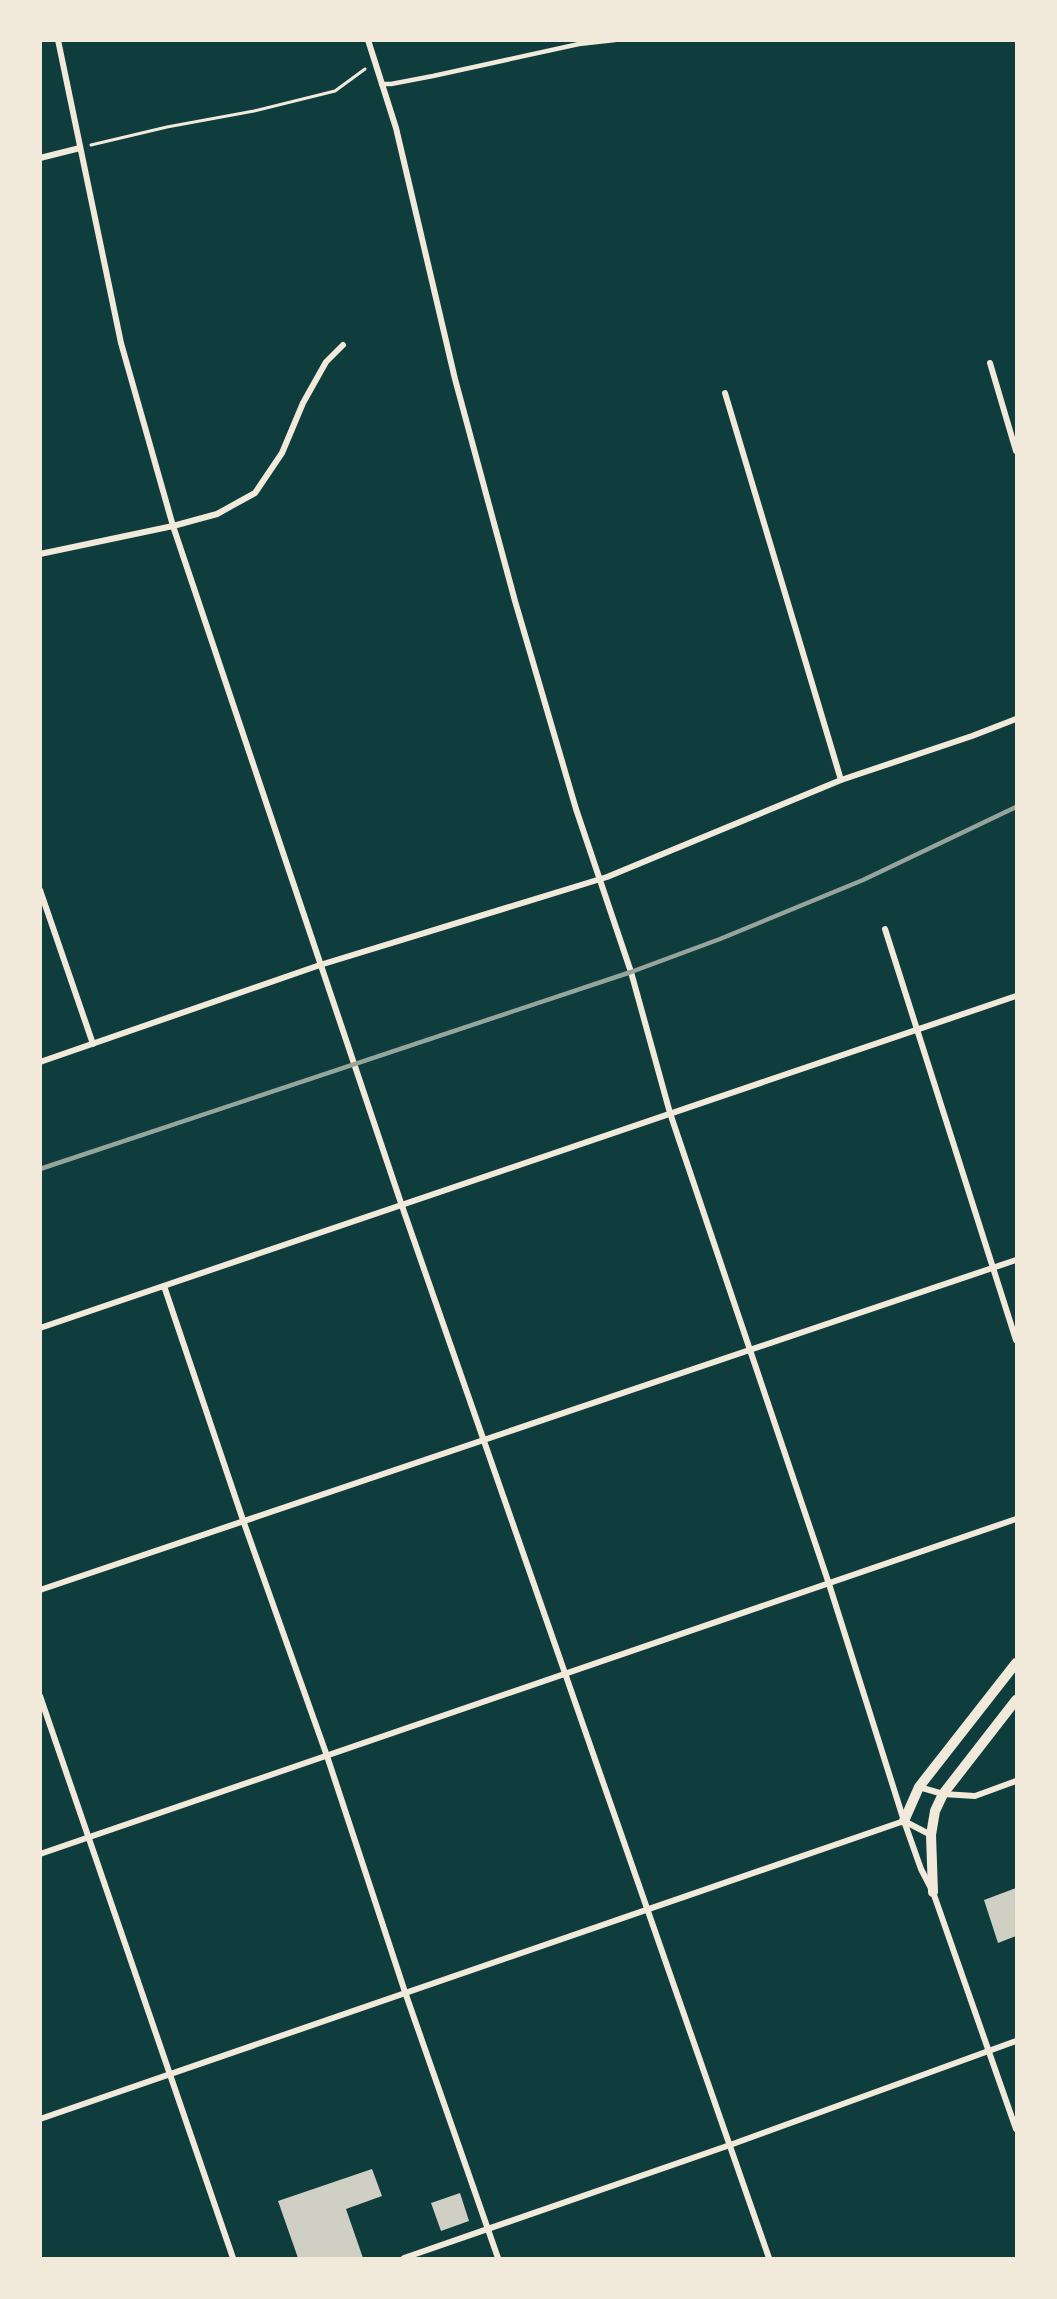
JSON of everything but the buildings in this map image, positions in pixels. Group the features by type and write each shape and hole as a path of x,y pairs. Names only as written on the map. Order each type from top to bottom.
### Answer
{"street":[{"path":"58,40 121,342 173,526 402,1206 769,2259"},
{"path":"368,40 396,128 455,379 509,579 576,809 631,972 670,1113 829,1584 904,1821 921,1869 933,1892 1017,2130"},
{"path":"40,158 81,148"},
{"path":"40,554 173,526 217,513 255,493 282,453 303,403 326,362 344,345"},
{"path":"990,363 1017,451"},
{"path":"725,393 841,780"},
{"path":"40,1062 320,965 599,879 841,780 1017,719"},
{"path":"40,890 93,1044"},
{"path":"885,929 1017,1340"},
{"path":"40,1328 1017,996"},
{"path":"40,1590 244,1523 1017,1260"},
{"path":"164,1286 498,2259"},
{"path":"40,1854 1017,1519"},
{"path":"904,1821 919,1787 1017,1663"},
{"path":"40,1696 233,2259"},
{"path":"933,1892 932,1835 935,1811 943,1794 1017,1700"},
{"path":"919,1787 943,1794 975,1796 1017,1781"},
{"path":"40,2119 646,1908 904,1821 932,1835"},
{"path":"404,2259 730,2145 1017,2041"}],"lane":[{"path":"381,84 433,76 579,44 615,40"}],"path":[{"path":"81,148 335,91 374,64"}],"railway":[{"path":"40,1169 631,972 720,939 863,880 1016,807"}]}
